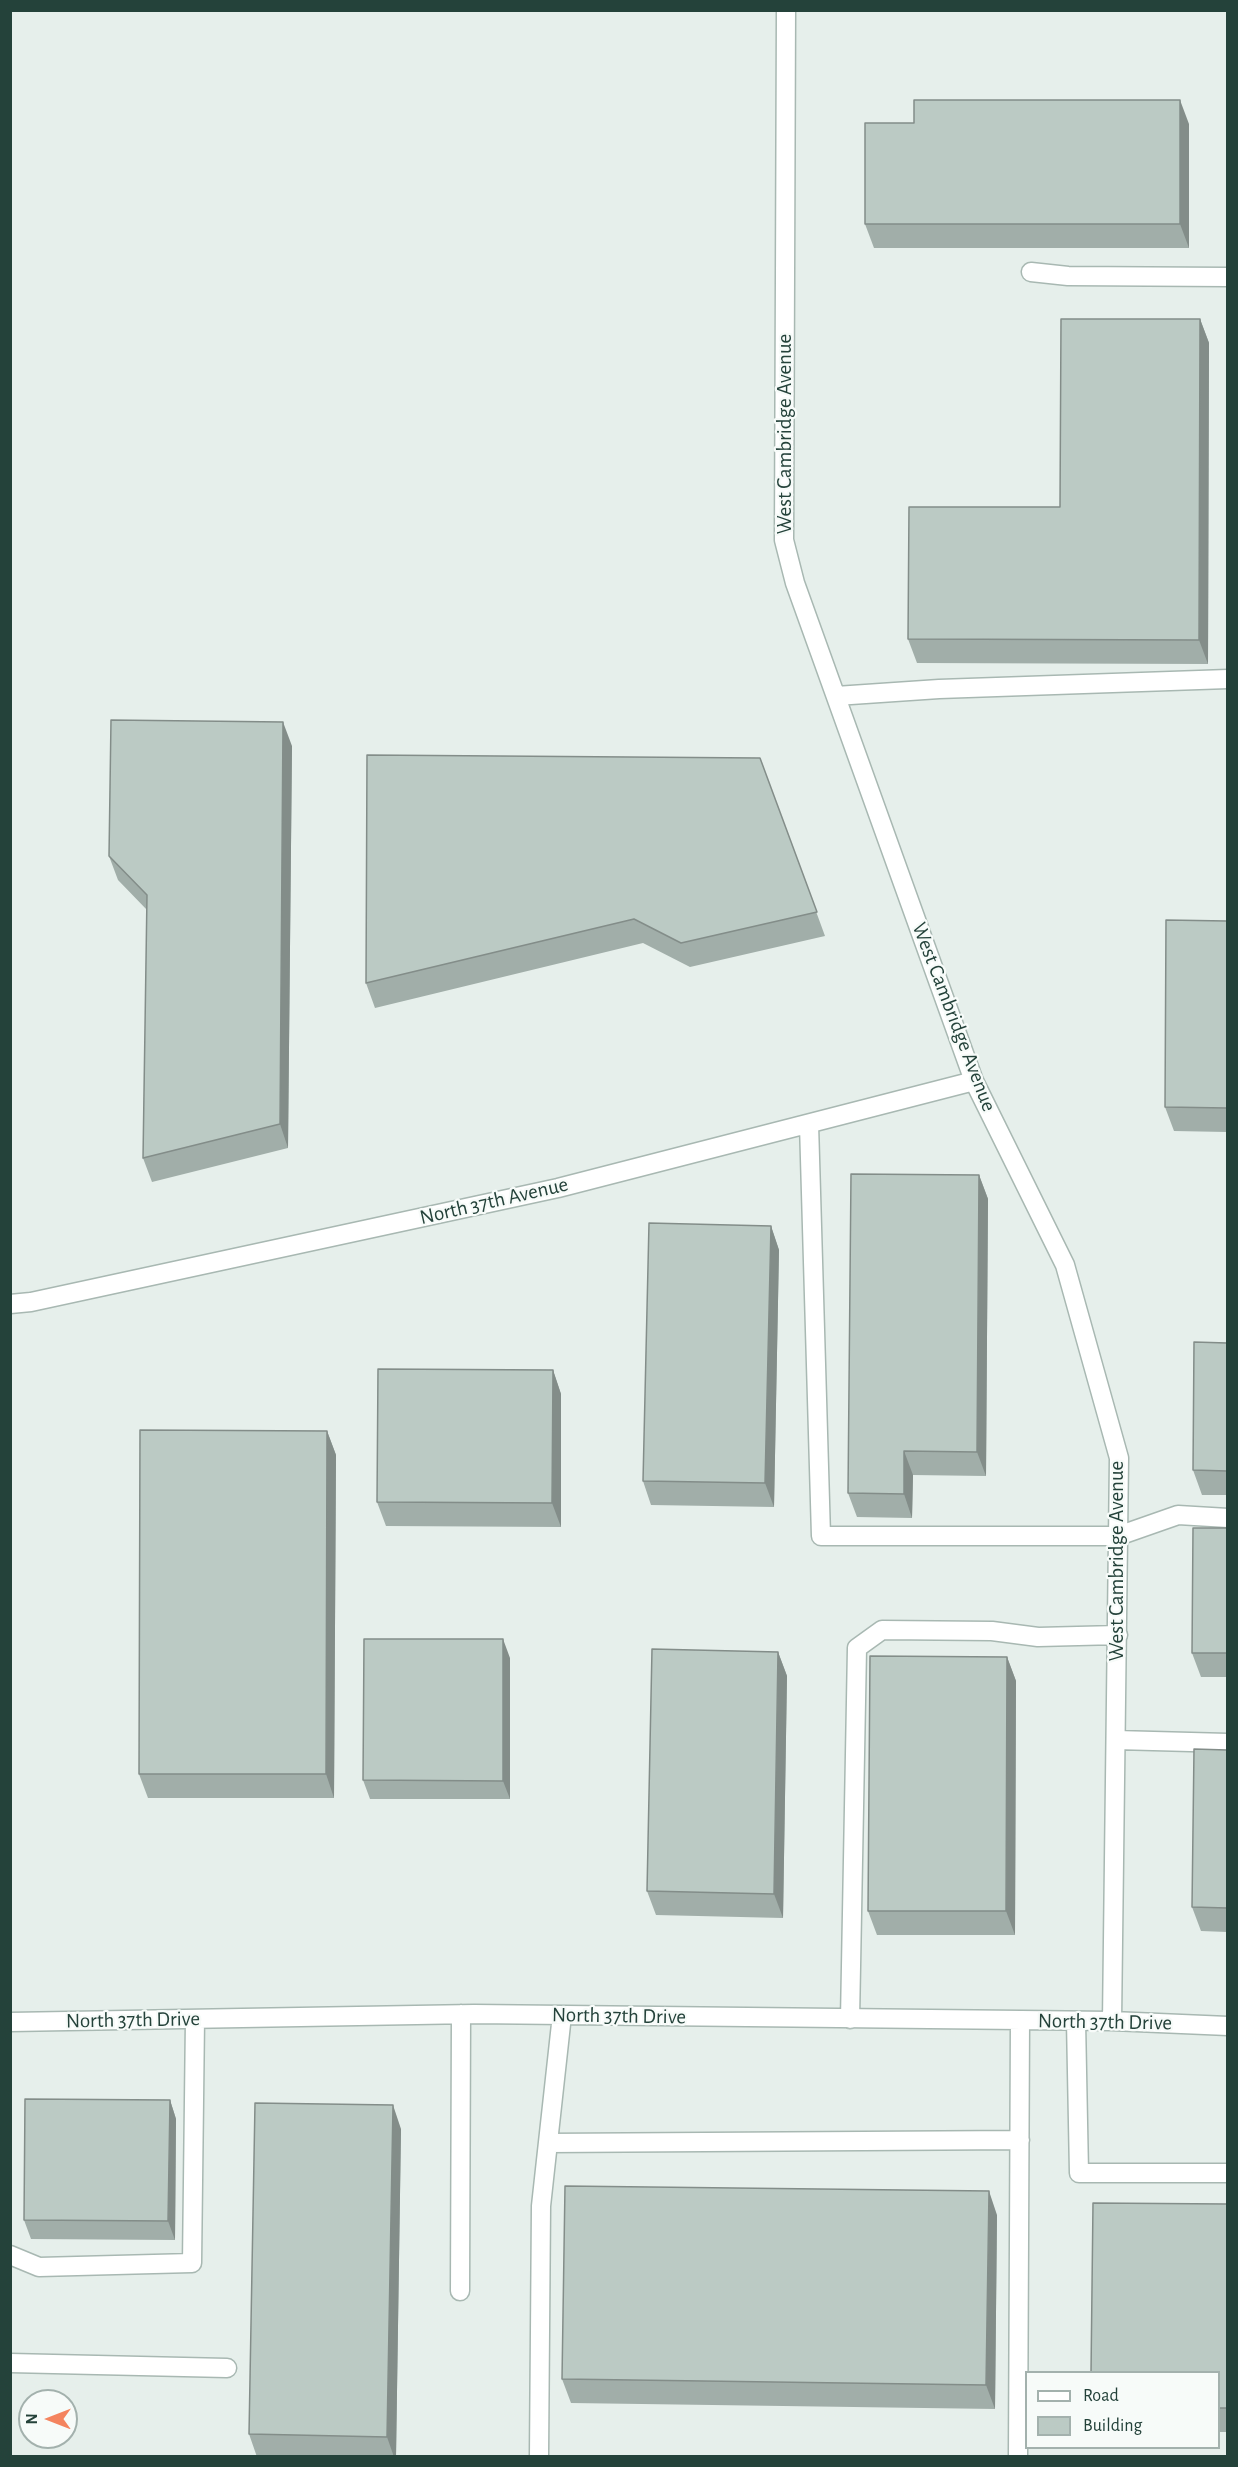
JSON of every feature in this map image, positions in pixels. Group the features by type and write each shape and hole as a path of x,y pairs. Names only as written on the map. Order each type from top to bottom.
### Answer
{"street":[{"name":"West Cambridge Avenue","path":"786,10 784,540 795,583 974,1082 1065,1265 1119,1458 1112,2021"},
{"path":"1031,272 1068,276 1227,277"},
{"path":"836,696 939,689 1227,679"},
{"name":"North 37th Avenue","path":"10,1304 31,1302 558,1188 974,1082"},
{"path":"809,1124 821,1536 1118,1536 1178,1515 1227,1518"},
{"path":"850,2019 857,1648 882,1630 992,1631 1038,1636 1118,1635"},
{"path":"1116,1740 1227,1743"},
{"path":"460,2291 461,2014"},
{"name":"North 37th Drive","path":"10,2022 461,2014 1112,2021 1227,2026"},
{"path":"539,2457 541,2205 562,2015"},
{"path":"10,2255 39,2267 192,2263 195,2019"},
{"path":"1018,2457 1020,2020"},
{"path":"1076,2021 1078,2173 1227,2173"},
{"path":"548,2143 1020,2140"},
{"path":"10,2363 227,2368"}],"building":[{"path":"914,100 1180,100 1180,224 865,224 865,123 914,123"},
{"path":"1061,319 1200,319 1199,640 908,639 909,507 1060,507"},
{"path":"111,720 283,722 280,1124 143,1158 147,895 109,856"},
{"path":"367,755 760,758 817,912 681,943 634,919 366,983"},
{"path":"1166,920 1227,921 1227,1108 1165,1107"},
{"path":"851,1174 979,1175 977,1452 904,1451 904,1494 848,1493"},
{"path":"649,1223 771,1226 765,1483 643,1481"},
{"path":"1194,1342 1227,1343 1227,1471 1193,1470"},
{"path":"378,1369 553,1370 552,1503 377,1502"},
{"path":"140,1430 327,1431 326,1774 139,1774"},
{"path":"1193,1528 1227,1528 1227,1653 1192,1653"},
{"path":"364,1639 503,1639 503,1781 363,1780"},
{"path":"652,1649 778,1652 774,1894 647,1891"},
{"path":"870,1656 1007,1657 1006,1911 868,1911"},
{"path":"1194,1749 1227,1750 1227,1908 1192,1907"},
{"path":"25,2099 170,2100 168,2221 24,2220"},
{"path":"255,2103 393,2105 387,2437 249,2434"},
{"path":"565,2186 989,2191 986,2385 562,2379"},
{"path":"1093,2203 1227,2204 1227,2408 1220,2408 1220,2371 1091,2371"}]}
